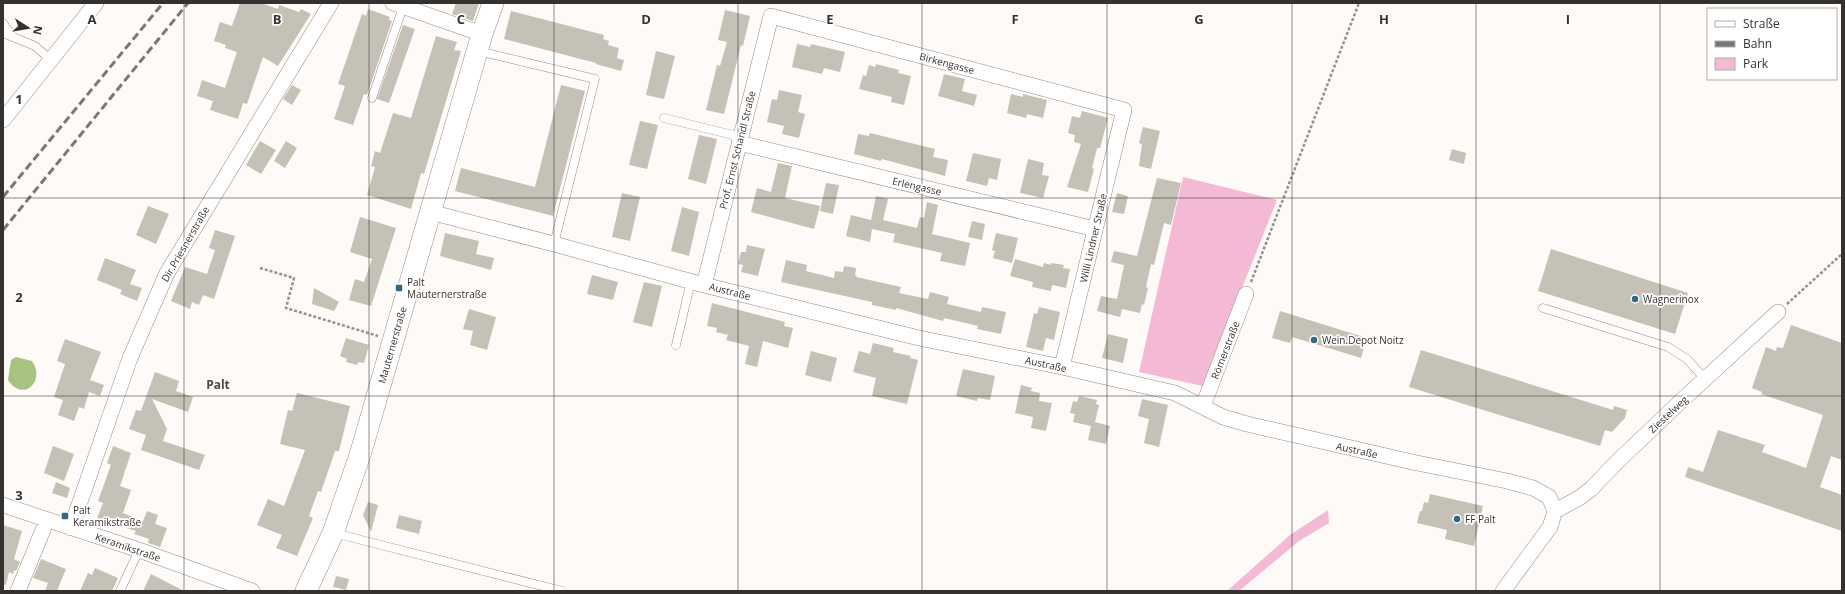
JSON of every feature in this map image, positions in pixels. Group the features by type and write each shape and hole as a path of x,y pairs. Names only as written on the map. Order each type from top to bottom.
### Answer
{"street":[{"path":"3,120 96,3"},
{"name":"Dir.Priesnerstraße","path":"71,528 130,358 167,273 331,3"},
{"name":"Mauternerstraße","path":"306,591 333,533 360,455 492,3"},
{"path":"398,5 480,43"},
{"name":"Birkengasse","path":"771,16 1124,110"},
{"name":"Prof. Ernst Schandl Straße","path":"697,283 740,140 771,16"},
{"name":"Willi Lindner Straße","path":"1062,367 1124,110"},
{"name":"Erlengasse","path":"740,140 1095,229"},
{"name":"Austraße","path":"430,212 697,283 919,338 1062,367 1175,393 1223,417 1304,438 1534,488 1548,497 1555,511"},
{"name":"Römerstraße","path":"1203,406 1246,294"},
{"name":"Ziestelweg","path":"1555,511 1579,498 1591,489 1618,461 1778,312"},
{"name":"Keramikstraße","path":"3,505 139,550 252,591"},
{"path":"1503,591 1550,527 1555,511"},
{"path":"18,591 47,520"}],"lane":[{"path":"372,98 398,5"},
{"path":"3,23 14,38"},
{"path":"3,33 35,46 51,60"},
{"path":"480,43 595,79 554,244"},
{"path":"664,118 740,140"},
{"path":"676,345 697,283"},
{"path":"1543,308 1668,347 1687,359 1705,380"},
{"path":"333,533 562,591"},
{"path":"120,591 139,550"}],"path":[{"path":"1246,294 1359,3"},
{"path":"1778,312 1842,254"},
{"path":"260,268 294,278 286,308 394,340"}],"green space":[{"path":"1183,177 1277,200 1203,386 1139,372"},
{"path":"1328,510 1329,523 1299,541 1239,591 1227,591 1290,535"}],"shaded area":[{"path":"16,357 32,361 36,369 35,382 31,387 20,390 14,387 8,380 11,360"}],"building":[{"path":"240,3 261,3 278,9 279,5 299,12 301,9 311,14 278,66 263,57 247,104 243,103 238,119 210,110 213,101 197,96 202,80 225,88 237,52 225,48 226,45 214,41 220,22 232,26"},
{"path":"456,3 479,3 473,21 452,14"},
{"path":"368,9 390,17 389,20 392,21 367,95 364,94 353,125 334,119 345,86 338,84 362,14 366,16"},
{"path":"725,10 750,16 743,46 741,45 724,114 706,110 717,65 720,66 727,42 718,40"},
{"path":"511,11 604,35 603,39 609,41 608,45 619,48 617,58 624,60 621,71 504,39"},
{"path":"403,25 415,29 389,103 377,99"},
{"path":"436,36 457,42 454,50 461,51 424,174 421,173 411,209 367,195 375,167 371,166 375,151 380,153 393,113 411,118"},
{"path":"797,44 810,47 811,44 845,52 840,72 824,68 822,74 792,67"},
{"path":"656,51 675,56 664,99 646,95"},
{"path":"876,64 899,70 898,73 911,76 904,105 891,102 892,97 859,89 863,75 866,76 869,65 875,67"},
{"path":"944,74 965,79 962,91 977,95 974,106 938,96"},
{"path":"292,85 301,90 292,105 283,99"},
{"path":"561,85 585,91 553,216 455,191 461,168 535,187"},
{"path":"779,90 802,95 798,112 805,114 799,138 782,134 784,126 767,122 772,99 777,100"},
{"path":"1011,94 1023,97 1023,94 1047,100 1043,118 1027,114 1026,118 1007,113"},
{"path":"1082,111 1108,118 1100,148 1097,148 1092,168 1094,169 1088,192 1067,187 1081,144 1074,142 1075,135 1068,133 1072,116 1080,118"},
{"path":"640,121 658,125 647,169 629,165"},
{"path":"1143,127 1160,131 1151,169 1139,166 1142,144 1139,143"},
{"path":"870,133 935,149 933,157 948,160 945,176 882,159 881,161 854,154 858,134 869,136"},
{"path":"699,135 717,139 706,184 688,179"},
{"path":"260,141 276,150 261,174 246,165"},
{"path":"286,141 297,148 285,168 274,161"},
{"path":"1452,149 1466,153 1464,164 1449,160"},
{"path":"973,153 1001,159 997,180 989,178 987,186 966,181"},
{"path":"1028,159 1044,163 1042,175 1049,176 1043,198 1020,193"},
{"path":"778,163 792,166 785,198 820,206 814,229 751,212 757,188 771,192"},
{"path":"1157,178 1181,183 1171,225 1164,223 1154,265 1151,264 1144,305 1142,304 1140,313 1122,309 1120,317 1097,311 1101,296 1117,299 1124,265 1111,262 1114,251 1137,256"},
{"path":"826,183 839,185 833,214 820,211"},
{"path":"622,193 640,197 630,241 612,237"},
{"path":"1117,193 1128,196 1124,214 1112,212"},
{"path":"876,196 888,199 883,220 917,228 920,217 924,218 927,202 938,205 932,234 970,243 965,266 940,261 942,253 893,242 895,234 872,229 870,242 846,236 851,215 871,220"},
{"path":"148,206 169,214 156,244 136,235"},
{"path":"682,207 699,212 689,256 671,251"},
{"path":"360,217 396,228 371,306 349,300 355,279 364,282 372,259 350,252"},
{"path":"972,221 985,224 982,240 968,237"},
{"path":"215,230 235,236 214,299 203,295 199,305 192,302 190,309 171,301 185,267 207,274 215,250 209,248"},
{"path":"445,233 479,241 476,254 494,258 491,270 440,256"},
{"path":"996,233 1018,238 1012,263 993,258 995,251 992,250"},
{"path":"747,245 765,249 758,276 741,272 743,265 738,264 741,252 746,252"},
{"path":"1551,249 1688,293 1675,334 1538,291"},
{"path":"105,258 136,270 130,284 142,288 137,301 120,294 122,290 97,280"},
{"path":"1015,259 1043,267 1044,263 1051,265 1051,263 1064,265 1063,268 1070,269 1066,288 1052,285 1051,291 1032,287 1033,282 1010,276"},
{"path":"786,260 807,265 806,271 834,278 835,271 843,272 844,266 856,268 856,277 901,287 899,293 928,299 930,292 949,297 947,304 981,312 982,307 1006,312 1001,334 977,329 978,326 944,318 943,321 896,308 896,310 872,305 872,302 781,282"},
{"path":"592,275 618,282 613,300 587,294"},
{"path":"644,282 662,286 652,327 633,322"},
{"path":"314,288 339,302 334,311 312,304"},
{"path":"712,303 785,322 784,326 793,328 788,348 763,341 757,367 745,364 749,346 726,340 728,335 716,332 717,328 707,326"},
{"path":"1039,307 1060,312 1054,340 1046,338 1043,351 1026,347 1034,313 1037,314"},
{"path":"469,309 496,317 487,350 470,345 473,331 463,329"},
{"path":"1280,311 1367,338 1361,358 1292,337 1290,343 1272,338"},
{"path":"1791,325 1842,343 1842,460 1831,456 1820,487 1842,495 1842,531 1685,477 1688,467 1703,472 1718,430 1765,445 1762,452 1806,468 1823,415 1761,394 1762,392 1752,388 1766,347 1776,351 1777,347 1783,348"},
{"path":"1108,334 1128,339 1123,363 1102,358"},
{"path":"346,338 369,345 364,363 358,362 357,365 346,362 347,359 340,356"},
{"path":"65,339 101,352 90,380 104,385 100,396 89,392 84,409 79,407 74,421 58,415 63,400 54,397 65,364 57,361"},
{"path":"873,343 894,348 893,352 911,356 910,358 918,360 907,404 872,396 876,378 853,372 859,351 870,354"},
{"path":"1421,350 1613,410 1614,406 1627,410 1625,418 1612,432 1605,430 1600,446 1409,387"},
{"path":"811,351 837,358 831,382 805,375"},
{"path":"963,369 995,376 990,400 978,398 977,401 956,396"},
{"path":"155,372 179,381 176,391 193,397 188,412 152,399 167,429 163,441 205,455 199,470 141,450 146,435 129,429 136,410 141,411"},
{"path":"1021,385 1032,388 1031,391 1040,393 1039,401 1052,403 1046,431 1031,428 1033,417 1015,413"},
{"path":"297,393 350,406 339,451 335,451 321,492 318,491 309,516 313,518 297,556 276,548 282,535 257,525 268,499 284,506 305,450 280,444 288,410 292,411"},
{"path":"1079,396 1097,400 1096,404 1099,405 1095,422 1110,426 1106,444 1088,440 1091,426 1073,422 1075,414 1070,413 1073,401 1077,402"},
{"path":"1142,399 1168,405 1159,447 1144,443 1149,419 1138,416"},
{"path":"53,446 74,454 64,481 44,473"},
{"path":"113,446 131,453 120,486 131,490 123,513 143,521 147,511 158,515 155,524 167,528 160,547 148,543 149,539 134,534 136,531 97,518 103,503 98,501 111,465 107,463"},
{"path":"56,482 70,488 67,498 52,493"},
{"path":"1430,494 1483,506 1474,546 1445,539 1447,530 1417,523 1424,502 1428,503"},
{"path":"368,502 378,505 371,532 363,515"},
{"path":"399,515 422,521 419,534 396,528"},
{"path":"3,525 22,531 14,559 20,562 13,574 9,572 6,585 3,584"},
{"path":"41,559 66,569 57,591 45,591 48,583 33,578"},
{"path":"95,568 118,578 112,591 80,591 88,573 92,575"},
{"path":"151,574 184,591 143,591"},
{"path":"336,576 349,579 346,590 333,587"}],"railway":[{"path":"3,197 163,3"},
{"path":"3,230 188,3"}],"place":[{"name":"Palt Mauternerstraße","path":"399,288"},
{"name":"Wagnerinox","path":"1635,299"},
{"name":"Wein.Depot Noitz","path":"1314,340"},
{"name":"Palt Keramikstraße","path":"65,516"},
{"name":"FF Palt","path":"1457,519"}],"district":[{"name":"Palt","path":"218,385"}]}
